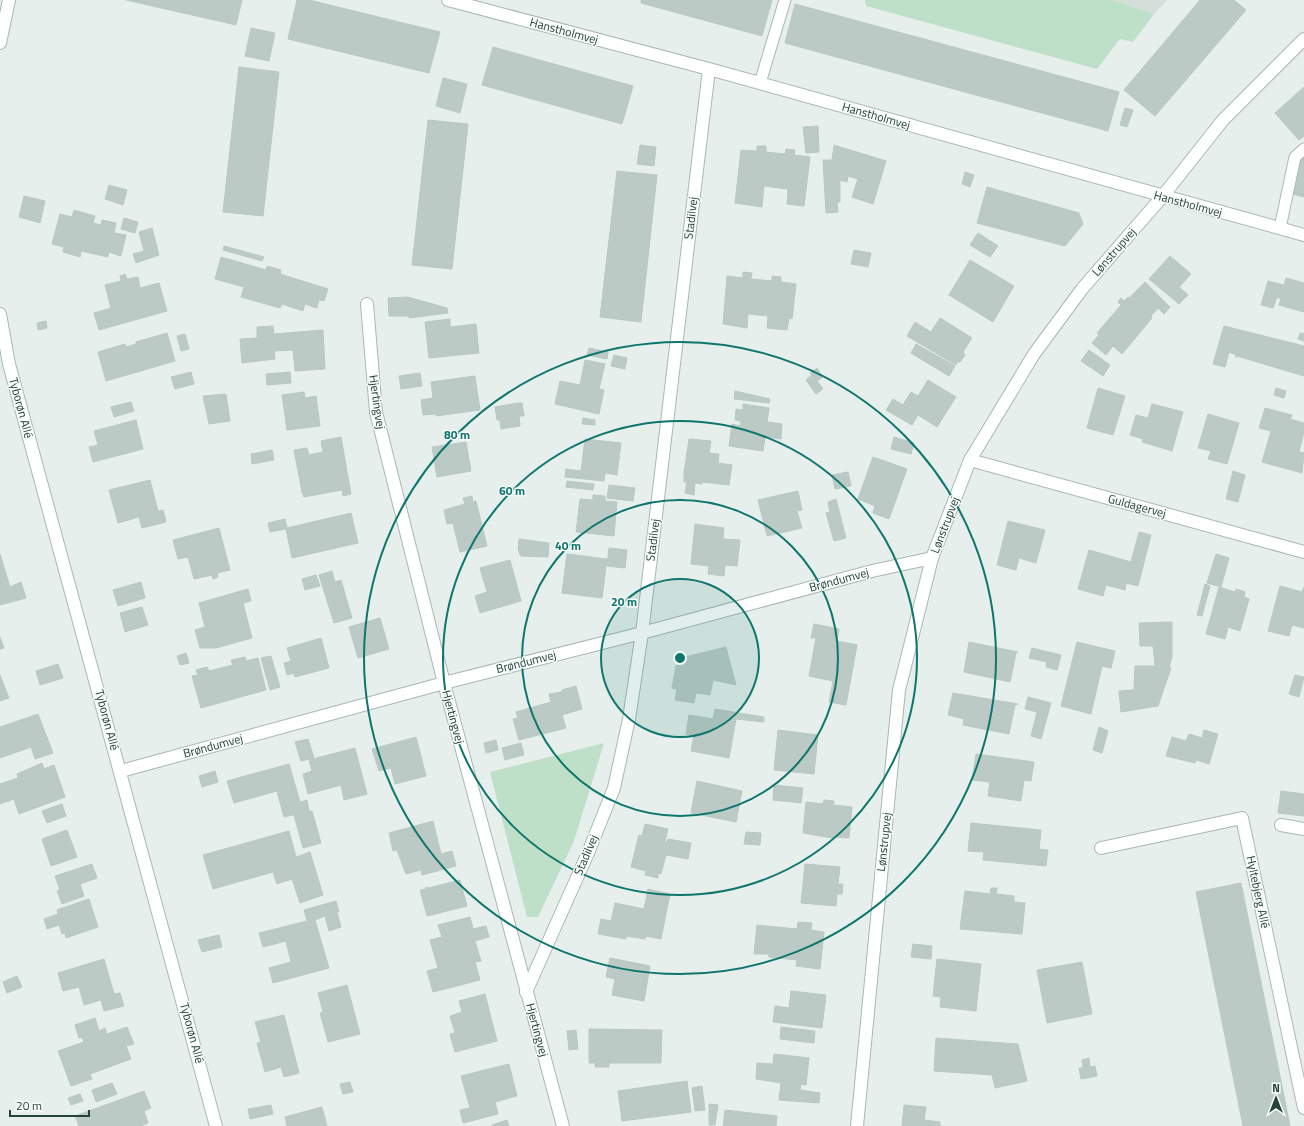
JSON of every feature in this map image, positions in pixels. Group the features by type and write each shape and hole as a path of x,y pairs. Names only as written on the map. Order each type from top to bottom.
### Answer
{"street":[{"path":"0,43 9,0"},
{"name":"Hanstholmvej","path":"448,0 760,83 1162,197 1304,235"},
{"name":"Lønstrupvej","path":"856,1126 899,690 932,558 970,460 1034,354 1082,289 1162,197 1223,120 1304,39"},
{"name":"Stadilvej","path":"526,992 588,853 614,788 629,719 642,633 709,69"},
{"name":"Hjertingvej","path":"367,304 376,412 444,683 526,992 564,1126"},
{"name":"Tyborøn Allé","path":"0,314 5,366 121,771 216,1126"},
{"name":"Guldagervej","path":"970,460 1304,552"},
{"name":"Brøndumvej","path":"121,771 444,683 642,633 872,571 932,558"},
{"name":"Hyltebjerg Allé","path":"1101,848 1242,818 1304,1108"},
{"path":"1280,825 1304,829"}],"lane":[{"path":"760,83 785,0"},
{"path":"1280,228 1295,156 1304,149"}],"shaded area":[{"path":"1113,0 1167,0 1154,14"}],"green space":[{"path":"865,0 1113,0 1154,14 1133,42 1120,39 1097,69 866,6"},
{"path":"604,743 574,841 538,917 527,917 490,772"}],"building":[{"path":"126,0 242,0 236,25"},
{"path":"297,0 309,0 440,32 429,73 288,39"},
{"path":"641,0 772,0 762,36 641,3"},
{"path":"1200,0 1234,0 1246,10 1155,116 1124,90"},
{"path":"795,4 1119,92 1108,131 785,43"},
{"path":"251,28 275,33 269,61 245,56"},
{"path":"493,47 633,86 622,124 482,85"},
{"path":"239,67 279,72 263,216 223,212"},
{"path":"443,78 467,84 460,113 436,106"},
{"path":"1304,87 1304,136 1299,140 1275,113"},
{"path":"1125,108 1133,110 1127,127 1120,125"},
{"path":"428,120 468,124 452,269 412,265"},
{"path":"818,126 819,152 806,153 803,127"},
{"path":"640,145 656,147 654,166 637,164"},
{"path":"834,145 886,161 873,204 852,197 858,179 848,176 847,182 840,180 840,202 837,202 838,212 826,213 823,160 832,160"},
{"path":"757,146 766,146 766,152 785,154 786,149 795,150 794,155 810,157 804,206 787,204 788,189 764,186 762,207 735,203 741,150 757,151"},
{"path":"1301,157 1304,158 1304,197 1291,194"},
{"path":"617,171 657,175 641,322 600,317"},
{"path":"965,172 974,175 970,187 962,184"},
{"path":"109,185 127,190 123,205 105,199"},
{"path":"987,187 1079,213 1083,224 1065,246 977,223"},
{"path":"24,196 45,201 40,223 19,217"},
{"path":"74,210 95,216 93,223 101,225 102,220 116,223 114,233 126,235 121,256 109,252 108,257 81,251 80,257 63,252 64,247 52,244 60,214 72,217"},
{"path":"124,218 138,222 135,233 121,229"},
{"path":"152,228 159,255 136,263 133,254 144,251 139,232"},
{"path":"978,233 998,246 990,257 970,245"},
{"path":"224,246 264,257 262,261 223,250"},
{"path":"854,250 871,253 868,267 851,264"},
{"path":"1170,256 1191,274 1179,287 1188,295 1179,304 1149,279"},
{"path":"221,257 266,270 267,266 281,270 280,274 328,289 324,301 319,300 317,308 305,304 303,311 282,304 280,308 241,297 244,287 215,279"},
{"path":"970,260 1014,286 993,322 949,295"},
{"path":"743,272 752,273 751,279 772,281 772,276 781,277 781,282 796,284 792,319 789,318 787,330 767,328 768,316 748,314 747,328 723,324 727,276 743,278"},
{"path":"125,274 127,279 138,277 140,288 159,283 167,311 99,330 94,313 111,308 105,285 121,281 120,276"},
{"path":"1286,278 1304,283 1304,312 1279,305 1281,299 1277,297 1273,308 1261,305 1268,281 1284,285"},
{"path":"1145,282 1170,307 1164,314 1158,308 1151,316 1152,318 1122,354 1113,346 1106,355 1092,343 1099,335 1097,333 1121,305 1118,302 1121,298 1124,301 1128,297 1129,298"},
{"path":"408,297 447,308 448,313 409,318 409,316 389,316 388,298"},
{"path":"940,318 972,338 963,352 965,355 960,362 957,362 956,365 907,336 915,322 931,332"},
{"path":"450,319 450,327 476,324 479,353 429,358 425,322"},
{"path":"46,321 47,328 38,330 37,323"},
{"path":"273,326 274,334 323,330 325,369 295,371 293,350 274,351 275,359 242,363 240,339 257,338 257,327"},
{"path":"1224,326 1304,346 1304,376 1237,356 1236,358 1236,355 1229,352 1225,367 1213,364"},
{"path":"167,333 175,361 106,381 98,352 125,344 126,347 136,344 136,342"},
{"path":"1300,333 1304,334 1304,341 1298,339"},
{"path":"185,334 189,349 181,351 177,336"},
{"path":"916,344 955,366 949,376 911,353"},
{"path":"589,348 608,352 607,359 587,355"},
{"path":"1089,350 1110,365 1103,376 1081,361"},
{"path":"614,355 627,358 625,369 611,366"},
{"path":"585,360 605,364 599,389 604,390 599,414 555,404 560,381 580,385"},
{"path":"817,368 823,377 817,381 823,389 816,394 806,380 812,375 810,373"},
{"path":"191,372 194,384 175,389 171,377"},
{"path":"290,372 291,383 267,385 266,374"},
{"path":"420,373 422,386 401,389 399,376"},
{"path":"475,376 480,410 436,416 436,414 423,415 421,400 433,398 431,382"},
{"path":"928,380 956,397 937,427 918,415 912,425 886,410 893,399 903,405 911,392 918,396"},
{"path":"1098,388 1125,396 1113,435 1087,428"},
{"path":"1276,388 1286,391 1284,398 1274,395"},
{"path":"735,391 770,399 769,403 734,399"},
{"path":"304,392 305,398 316,396 320,426 287,430 282,395"},
{"path":"226,394 230,421 209,424 203,396"},
{"path":"131,402 134,411 114,417 111,407"},
{"path":"522,403 524,416 519,416 520,426 501,429 500,420 497,420 495,407"},
{"path":"743,404 769,408 767,422 782,424 781,439 765,437 763,451 729,446 732,424 740,426 741,421 735,420 736,409 743,410"},
{"path":"1152,404 1183,412 1172,451 1142,442 1143,439 1130,435 1136,415 1148,418"},
{"path":"1265,408 1292,415 1290,419 1304,423 1304,432 1299,452 1304,453 1302,473 1262,462 1271,431 1259,428"},
{"path":"1208,414 1239,423 1227,464 1208,459 1211,451 1198,448"},
{"path":"583,418 595,420 595,425 582,424"},
{"path":"136,420 143,449 93,462 89,447 98,445 94,431"},
{"path":"341,437 351,494 343,496 342,490 304,497 294,450 307,448 309,455 323,452 321,441"},
{"path":"894,437 914,443 911,454 891,449"},
{"path":"585,439 621,443 617,475 605,473 604,481 565,477 566,469 581,471"},
{"path":"689,439 711,441 709,453 719,454 718,463 732,465 729,485 702,482 702,484 695,483 694,495 685,493 687,482 684,482 684,473"},
{"path":"466,442 471,471 437,477 432,447"},
{"path":"272,450 274,460 252,464 251,454"},
{"path":"873,457 907,469 889,519 873,513 875,506 858,499"},
{"path":"1233,471 1245,475 1238,502 1226,499"},
{"path":"848,472 851,486 835,489 832,475"},
{"path":"150,480 158,511 163,510 166,522 142,528 139,517 118,523 109,490"},
{"path":"567,481 594,484 593,490 566,487"},
{"path":"609,485 635,488 633,501 607,498"},
{"path":"798,491 802,510 797,511 802,528 767,536 758,500"},
{"path":"593,495 605,496 605,501 617,502 614,536 576,532 580,499 593,500"},
{"path":"472,496 473,502 476,501 487,546 460,552 453,523 447,524 444,510 465,504 463,498"},
{"path":"836,499 846,538 834,541 826,513 830,512 828,502"},
{"path":"351,513 358,543 292,558 286,529 270,532 268,523 285,519 287,528"},
{"path":"1008,521 1045,530 1036,563 1019,558 1016,570 997,565"},
{"path":"695,524 724,528 723,539 740,540 737,566 725,565 724,576 708,574 709,566 691,564"},
{"path":"219,528 230,570 217,573 218,577 213,579 212,575 194,579 188,557 178,559 173,540"},
{"path":"1139,532 1151,535 1138,586 1126,583 1125,590 1106,585 1103,596 1078,589 1089,550 1131,562"},
{"path":"519,539 549,543 548,557 521,556 518,550"},
{"path":"609,548 627,550 625,568 607,566"},
{"path":"0,554 10,587 21,582 26,598 0,605"},
{"path":"567,554 607,559 602,598 562,593"},
{"path":"1216,554 1229,558 1221,587 1207,583"},
{"path":"510,560 521,601 480,613 475,596 487,592 480,568"},
{"path":"332,571 335,582 341,580 352,618 334,623 319,575"},
{"path":"316,575 320,586 305,590 302,579"},
{"path":"141,582 145,598 118,606 113,590"},
{"path":"1205,584 1210,586 1202,616 1197,615"},
{"path":"1280,586 1302,592 1304,587 1304,628 1292,625 1289,636 1268,631"},
{"path":"1219,587 1235,592 1236,589 1245,592 1244,597 1249,599 1240,631 1228,627 1225,639 1206,634"},
{"path":"248,589 251,601 243,603 252,638 216,648 200,648 195,630 205,627 199,603"},
{"path":"142,607 148,625 125,632 120,613"},
{"path":"380,618 389,649 358,658 349,627"},
{"path":"1172,622 1172,657 1169,667 1171,668 1158,706 1121,712 1119,691 1134,690 1135,666 1155,666 1153,646 1140,646 1139,623"},
{"path":"814,624 839,629 837,641 857,645 846,705 829,702 833,681 809,676 816,638 811,638"},
{"path":"0,637 4,648 0,649"},
{"path":"321,638 329,668 295,677 294,673 287,675 284,663 291,661 287,648"},
{"path":"969,642 1018,652 1016,653 1010,682 964,672"},
{"path":"1077,642 1115,651 1111,668 1102,666 1091,714 1061,706"},
{"path":"726,647 736,685 713,680 710,695 696,693 694,703 675,700 677,689 672,688 676,666 685,657"},
{"path":"1032,648 1061,655 1057,670 1046,667 1047,662 1029,658"},
{"path":"186,653 189,663 180,665 177,656"},
{"path":"271,656 280,687 270,690 261,658"},
{"path":"245,657 246,661 258,658 266,690 201,708 192,676 198,675 196,670 207,667 209,671 233,665 231,660"},
{"path":"58,664 63,678 40,685 36,671"},
{"path":"0,675 9,698 0,701"},
{"path":"1295,675 1304,677 1299,697 1289,694"},
{"path":"576,686 582,709 562,715 566,728 519,740 513,719 518,718 516,712 551,702 549,694 562,692 562,690"},
{"path":"953,693 1018,704 1015,705 1009,734 963,725 964,719 948,715"},
{"path":"1028,697 1051,703 1041,739 1031,736 1037,712 1025,709"},
{"path":"715,709 764,717 764,722 736,719 729,758 691,751 694,735 686,734 689,715 713,719"},
{"path":"38,714 53,753 35,759 31,747 0,758 0,727"},
{"path":"1099,727 1108,731 1102,753 1093,750"},
{"path":"778,730 818,735 814,774 774,770"},
{"path":"1204,730 1218,734 1209,764 1196,760 1195,763 1166,756 1172,737 1186,741 1189,734 1202,738"},
{"path":"416,737 426,776 395,784 391,768 379,771 372,749"},
{"path":"308,739 314,758 301,761 295,742"},
{"path":"496,740 498,750 486,753 484,743"},
{"path":"521,743 524,755 505,760 502,748"},
{"path":"355,748 367,794 344,800 341,785 308,794 303,774 312,771 309,760"},
{"path":"976,754 1034,762 1031,781 1024,780 1021,801 988,796 990,782 972,780"},
{"path":"42,763 44,769 54,765 65,797 19,814 14,799 0,804 0,784 18,778 17,774"},
{"path":"289,764 300,802 307,800 309,811 284,817 277,791 234,803 227,781"},
{"path":"215,771 218,782 202,787 199,776"},
{"path":"697,781 742,791 736,822 691,813"},
{"path":"774,785 803,788 801,803 773,800"},
{"path":"1281,791 1304,794 1304,816 1278,813"},
{"path":"824,800 834,801 833,805 852,807 849,838 832,838 803,833 806,802 823,804"},
{"path":"62,804 66,816 47,823 42,811"},
{"path":"312,811 321,843 303,848 294,815"},
{"path":"433,821 441,854 452,851 456,866 422,875 421,870 406,874 397,850 393,851 389,833"},
{"path":"971,823 1041,830 1039,849 1048,850 1046,866 983,860 984,852 968,851"},
{"path":"645,824 668,829 665,841 667,842 668,839 691,843 688,859 666,855 661,874 658,873 658,878 645,875 646,871 631,867 639,835 642,836"},
{"path":"67,830 77,857 51,866 42,839"},
{"path":"289,831 296,857 310,852 323,895 300,903 292,879 277,884 273,872 213,889 203,855"},
{"path":"746,832 761,833 760,845 744,844"},
{"path":"92,864 97,878 80,884 84,896 62,904 57,891 60,890 55,876"},
{"path":"805,864 840,867 838,884 843,884 842,894 837,894 836,906 801,903"},
{"path":"460,880 467,906 427,916 420,890 426,889 426,887 429,888"},
{"path":"1241,883 1290,1126 1243,1126 1196,892"},
{"path":"991,888 997,888 996,894 1014,896 1014,902 1025,903 1022,934 960,929 965,891 990,894"},
{"path":"648,889 670,894 661,939 646,936 645,939 626,936 626,939 598,934 601,919 611,921 615,903 644,909"},
{"path":"89,899 98,927 66,938 65,933 62,934 59,925 47,929 44,919 58,914 57,910"},
{"path":"336,901 341,927 329,931 325,916 315,920 329,968 273,983 269,968 291,962 286,941 263,947 259,933 307,921 304,910"},
{"path":"470,917 473,929 486,926 489,937 475,941 481,961 475,962 480,980 433,992 427,971 438,968 430,940 442,937 438,925"},
{"path":"798,922 812,923 811,930 824,932 820,969 796,966 797,960 769,957 769,954 754,954 757,925 797,929"},
{"path":"219,935 222,947 202,952 198,940"},
{"path":"913,944 932,946 931,959 911,957"},
{"path":"610,958 650,966 644,1001 612,995 615,979 606,977"},
{"path":"104,959 114,994 120,993 124,1006 104,1011 101,1000 84,1005 79,987 63,991 58,973"},
{"path":"937,959 981,964 976,1011 940,1007 941,997 933,996"},
{"path":"1082,962 1092,1014 1047,1023 1037,970"},
{"path":"17,976 22,987 7,993 3,982"},
{"path":"347,985 360,1034 328,1042 320,1013 323,1012 318,993"},
{"path":"791,991 826,995 822,1028 773,1022 775,1006 789,1008"},
{"path":"485,994 497,1041 455,1052 450,1034 455,1033 450,1016 462,1012 459,1001"},
{"path":"284,1015 299,1073 284,1077 281,1067 265,1072 257,1043 261,1042 255,1022"},
{"path":"95,1018 99,1031 105,1028 107,1034 127,1027 134,1044 126,1046 131,1059 90,1074 92,1079 71,1086 58,1051 84,1042 82,1037 79,1038 75,1025"},
{"path":"781,1027 815,1031 814,1043 780,1039"},
{"path":"589,1029 662,1030 661,1063 609,1063 609,1067 595,1067 595,1063 589,1063"},
{"path":"576,1030 578,1049 569,1050 567,1031"},
{"path":"936,1038 1018,1044 1027,1081 995,1088 992,1075 934,1071"},
{"path":"774,1054 809,1058 806,1085 801,1084 800,1090 820,1093 819,1103 779,1100 781,1083 756,1079 757,1063 773,1064"},
{"path":"1089,1058 1090,1067 1095,1066 1097,1076 1081,1079 1079,1068 1083,1068 1082,1060"},
{"path":"509,1064 517,1096 495,1102 498,1114 463,1123 460,1110 470,1108 461,1076"},
{"path":"687,1081 691,1112 622,1121 618,1091"},
{"path":"350,1082 353,1092 343,1094 340,1084"},
{"path":"112,1083 117,1094 96,1102 92,1090"},
{"path":"702,1086 705,1110 695,1111 692,1088"},
{"path":"144,1091 151,1108 144,1111 148,1123 141,1126 79,1126 75,1116"},
{"path":"80,1094 83,1101 71,1105 68,1098"},
{"path":"709,1104 718,1105 715,1125 709,1125"},
{"path":"271,1105 273,1114 250,1119 248,1109"},
{"path":"904,1105 926,1107 924,1120 940,1122 940,1126 902,1126"},
{"path":"322,1107 327,1126 287,1126 285,1117"},
{"path":"725,1110 777,1116 776,1126 723,1126"},
{"path":"507,1120 509,1126 492,1126 492,1125"}]}
